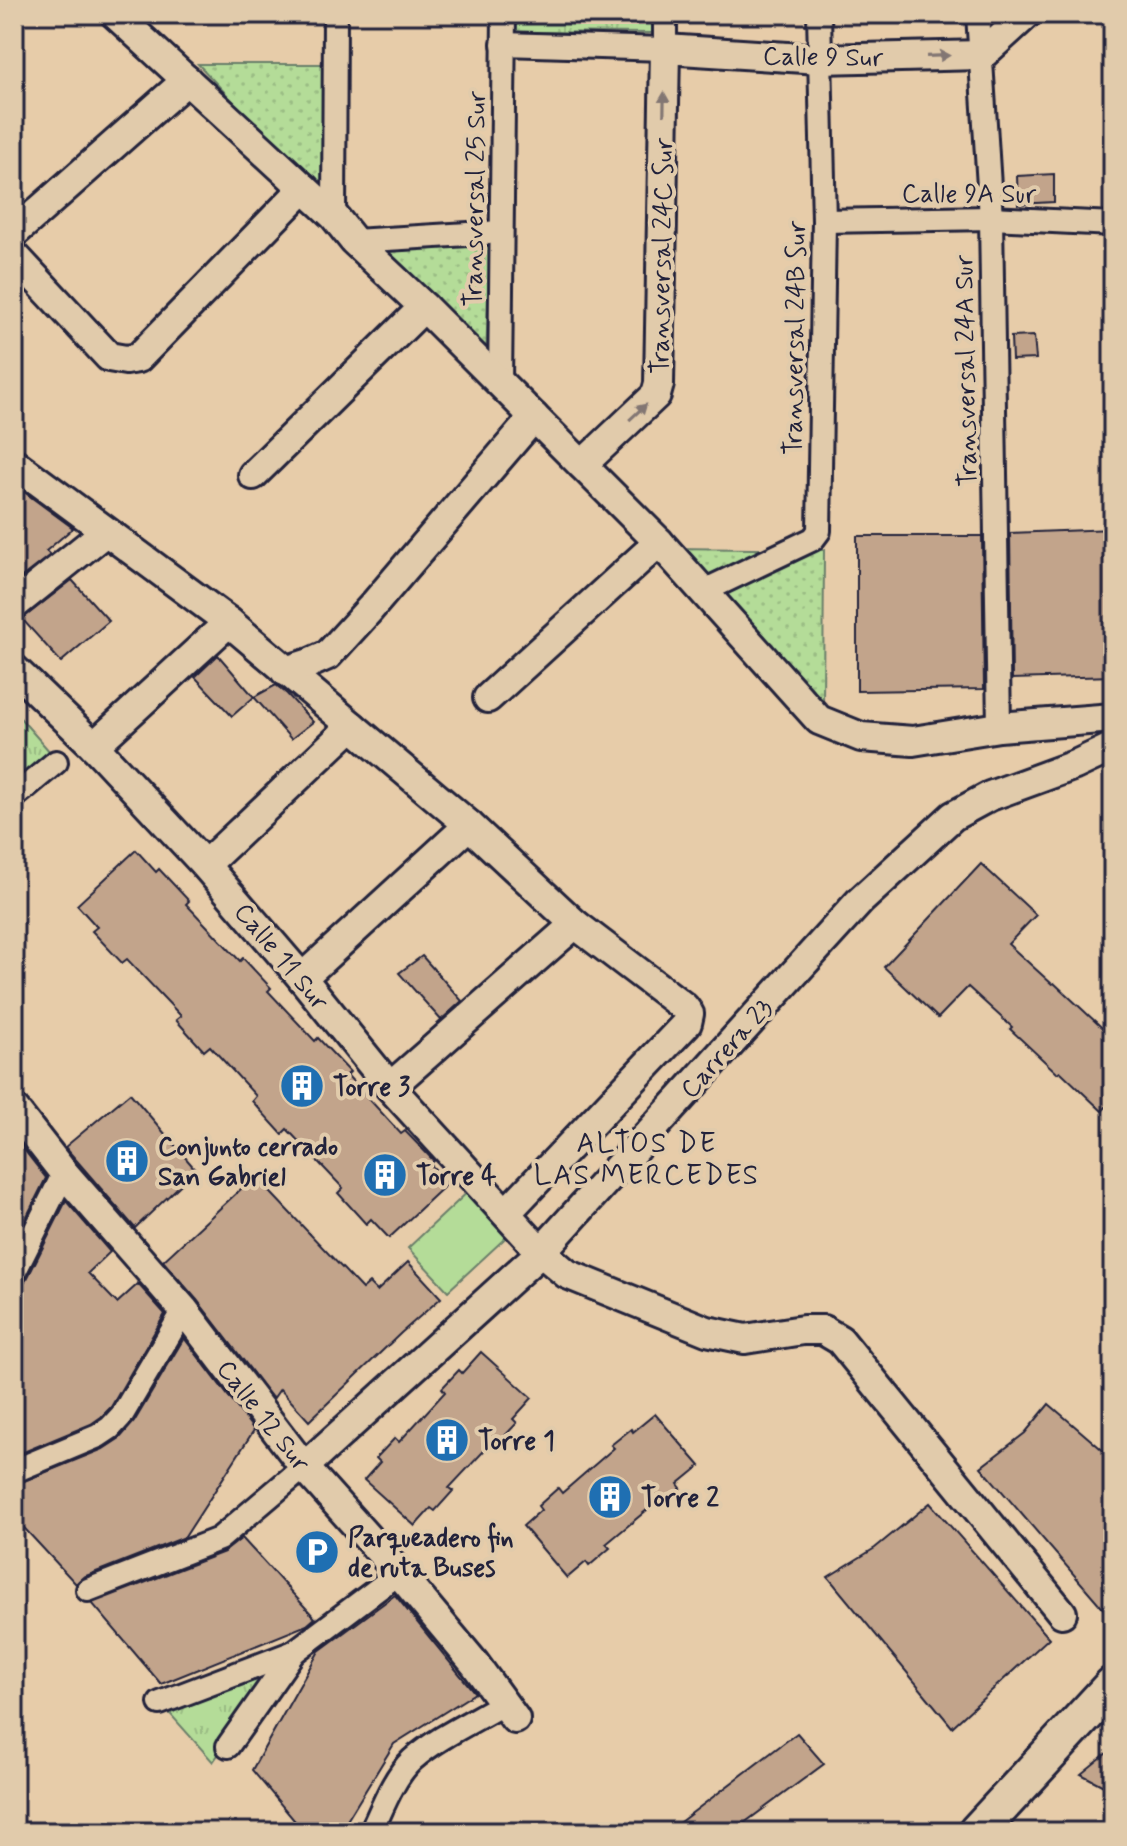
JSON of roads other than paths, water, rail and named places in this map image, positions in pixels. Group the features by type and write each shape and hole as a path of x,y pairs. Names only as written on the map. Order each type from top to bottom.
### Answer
{"street":[{"path":"115,14 144,28 187,80 334,216 354,241 659,542 819,720 861,737 913,741 999,727 1113,718"},
{"path":"334,216 335,14"},
{"name":"Transversal 25 Sur","path":"500,384 504,14"},
{"name":"Transversal 24C Sur","path":"582,465 656,395 659,384 665,14"},
{"name":"Transversal 24B Sur","path":"704,591 813,539 819,531 824,221 819,14"},
{"name":"Transversal 24A Sur","path":"978,14 991,218 999,727"},
{"path":"982,55 1027,14"},
{"path":"503,44 665,49"},
{"name":"Calle 9 Sur","path":"665,49 820,59 982,55"},
{"path":"14,233 187,80"},
{"path":"14,255 109,357 126,360 138,358 304,188"},
{"name":"Calle 9A Sur","path":"824,221 991,218 1113,224"},
{"path":"354,241 501,232"},
{"path":"253,475 424,307"},
{"path":"285,671 328,655 534,417"},
{"path":"14,463 229,622 469,825 575,924 689,1014 687,1023 506,1213"},
{"path":"14,605 105,532"},
{"path":"488,698 659,542"},
{"path":"94,746 229,622"},
{"name":"Calle 11 Sur","path":"14,669 94,746 205,865 390,1087 541,1252 567,1274 707,1331 745,1339 823,1330 840,1340 1062,1613"},
{"path":"205,865 352,726"},
{"name":"Carrera 23","path":"304,1467 541,1252 860,901 953,816 990,796 1075,765 1113,747"},
{"path":"14,797 56,762"},
{"path":"302,978 469,825"},
{"path":"390,1087 575,924"},
{"name":"Calle 12 Sur","path":"14,1109 64,1173 184,1310 304,1467 399,1573 510,1711"},
{"path":"14,1273 64,1173"},
{"path":"14,1471 110,1428 122,1415 184,1310"},
{"path":"88,1590 219,1539 304,1467"},
{"path":"160,1703 294,1652 399,1573"},
{"path":"228,1746 294,1652"},
{"path":"977,1832 1113,1685"},
{"path":"371,1832 396,1782 410,1762 436,1743 510,1711"}],"place":[{"name":"Torre 3","path":"302,1086"},
{"name":"Conjunto cerrado San Gabriel","path":"127,1161"},
{"name":"Torre 4","path":"385,1175"},
{"name":"Torre 1","path":"447,1440"},
{"name":"Torre 2","path":"610,1497"},
{"name":"Parqueadero fin de ruta Buses","path":"317,1552"}],"district":[{"name":"ALTOS DE LAS MERCEDES","path":"647,1158"}]}
